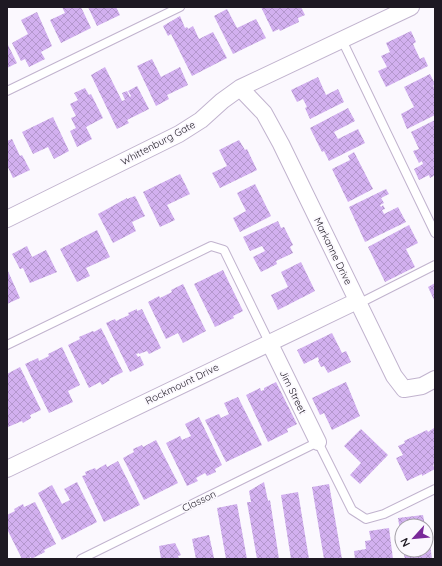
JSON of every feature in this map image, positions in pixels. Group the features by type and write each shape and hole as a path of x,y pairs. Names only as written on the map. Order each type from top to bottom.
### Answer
{"street":[{"name":"Whittenburg Gate","path":"7,219 179,134 201,120 222,101 240,88 411,7"},
{"name":"Markanne Drive","path":"240,88 264,113 282,144 394,376 404,389 422,386 435,379"},
{"name":"Rockmount Drive","path":"7,469 269,342 357,302"},
{"name":"Jim Street","path":"269,342 318,442"}],"lane":[{"path":"7,91 180,7"},
{"path":"342,40 435,233"},
{"path":"7,345 211,246 224,250 269,342"},
{"path":"357,302 435,265"},
{"path":"318,442 352,510 366,519 384,514 435,489"},
{"name":"Classon","path":"81,559 318,442"}],"building":[{"path":"62,7 81,7 91,28 61,43 50,20 65,13"},
{"path":"88,7 116,7 120,15 97,26"},
{"path":"261,7 301,7 305,15 298,18 299,22 280,31 279,29 273,32"},
{"path":"227,9 237,28 256,19 266,38 233,54 214,16"},
{"path":"37,12 52,46 41,52 45,59 29,67 25,59 21,61 12,43 28,34 21,20"},
{"path":"180,16 185,28 187,27 188,29 193,26 199,39 213,32 227,58 192,76 171,34 168,36 163,26"},
{"path":"411,31 416,42 413,44 420,59 424,57 428,66 386,87 378,71 387,67 381,56 390,52 386,43"},
{"path":"7,43 17,63 7,68"},
{"path":"152,59 161,77 180,67 188,85 167,95 169,99 156,106 137,66"},
{"path":"105,67 122,101 125,100 122,93 127,91 130,97 131,96 128,91 137,86 149,109 127,120 129,123 117,129 91,75"},
{"path":"430,74 435,84 433,86 435,89 435,115 407,129 401,114 414,107 404,87"},
{"path":"318,77 326,95 338,89 344,102 310,119 303,99 297,102 291,90"},
{"path":"85,88 89,95 91,94 103,118 86,127 92,139 77,147 70,131 76,128 71,118 76,116 70,104 78,100 74,93"},
{"path":"348,108 355,121 334,132 338,139 358,129 365,143 329,161 324,151 322,152 310,128"},
{"path":"53,117 69,151 54,159 48,147 33,154 22,132"},
{"path":"435,120 435,175 430,178 429,175 419,180 414,169 423,164 422,161 419,163 413,151 419,149 411,132"},
{"path":"12,139 20,156 22,155 30,170 13,178 7,165 7,141"},
{"path":"239,140 245,150 247,149 257,170 220,188 212,173 227,166 219,150"},
{"path":"354,152 373,189 348,202 332,169 350,160 348,156"},
{"path":"180,174 190,194 167,205 175,220 160,227 143,192"},
{"path":"255,184 271,216 240,232 233,218 246,211 237,193"},
{"path":"386,189 389,194 381,198 384,203 380,205 381,207 383,205 385,209 382,210 384,214 398,207 406,222 365,242 349,207"},
{"path":"135,196 145,216 132,222 136,231 113,243 98,214 127,198"},
{"path":"278,221 281,228 284,227 293,245 290,247 293,253 276,261 277,264 261,272 253,257 265,251 262,246 250,251 243,237"},
{"path":"409,225 418,243 406,249 415,267 385,282 368,247"},
{"path":"97,230 110,257 86,268 90,276 77,282 60,249"},
{"path":"27,246 32,257 46,250 57,272 30,283 23,268 20,269 12,254"},
{"path":"301,262 315,291 278,310 271,295 288,287 281,272"},
{"path":"7,269 20,298 7,304"},
{"path":"223,270 243,311 233,316 234,318 215,327 194,284"},
{"path":"435,283 435,302 428,287"},
{"path":"183,284 206,331 183,343 178,333 166,339 148,302 159,296 160,298 172,292 171,290"},
{"path":"137,309 137,311 142,309 161,348 149,354 147,351 136,354 138,357 140,356 144,365 130,372 106,323 115,319 116,321 129,315 128,313"},
{"path":"101,328 123,372 109,379 110,380 102,385 100,382 89,388 68,345 80,339 79,337"},
{"path":"332,333 342,353 346,351 351,362 328,373 324,366 321,367 318,357 304,364 297,350"},
{"path":"62,347 80,385 68,391 73,402 49,413 25,364 38,358 39,361 49,356 48,354"},
{"path":"20,367 41,410 30,415 31,418 23,423 22,421 8,427 7,374"},
{"path":"276,382 297,424 287,429 288,432 268,442 246,395 260,388 261,391 264,390 264,388"},
{"path":"346,382 360,416 332,430 324,413 320,415 312,398"},
{"path":"238,397 262,445 226,462 205,420 219,414 221,418 229,414 224,403"},
{"path":"199,417 222,465 215,469 216,472 207,476 205,473 196,478 198,481 187,486 166,443 180,436 182,440 191,436 185,424"},
{"path":"434,428 435,464 433,465 435,469 422,476 422,474 407,481 396,458 403,455 398,446 405,443 404,441 427,430 428,432"},
{"path":"361,429 388,455 360,484 350,475 361,463 344,446"},
{"path":"156,440 178,483 144,500 123,458 134,452 133,449 142,445 143,447"},
{"path":"118,461 140,505 104,522 82,476 86,475 85,472 95,468 96,470 106,464 107,467"},
{"path":"77,482 97,522 62,540 38,493 52,485 62,504 70,500 64,489"},
{"path":"264,482 268,501 270,500 279,559 257,559 247,502 251,502 249,491"},
{"path":"329,484 342,559 324,559 312,487"},
{"path":"298,492 309,559 291,559 281,495"},
{"path":"35,502 56,544 44,550 45,552 31,559 31,557 22,559 7,529 7,515 15,511 14,509 23,504 24,507"},
{"path":"237,504 247,559 226,559 217,508"},
{"path":"423,515 424,518 398,518"},
{"path":"389,528 393,559 355,559 354,551 366,549 365,541 371,540 369,531"},
{"path":"209,535 214,558 196,559 192,539"},
{"path":"175,543 181,555 178,556 179,559 161,559 159,546"},
{"path":"405,558 432,559 405,559"}]}
